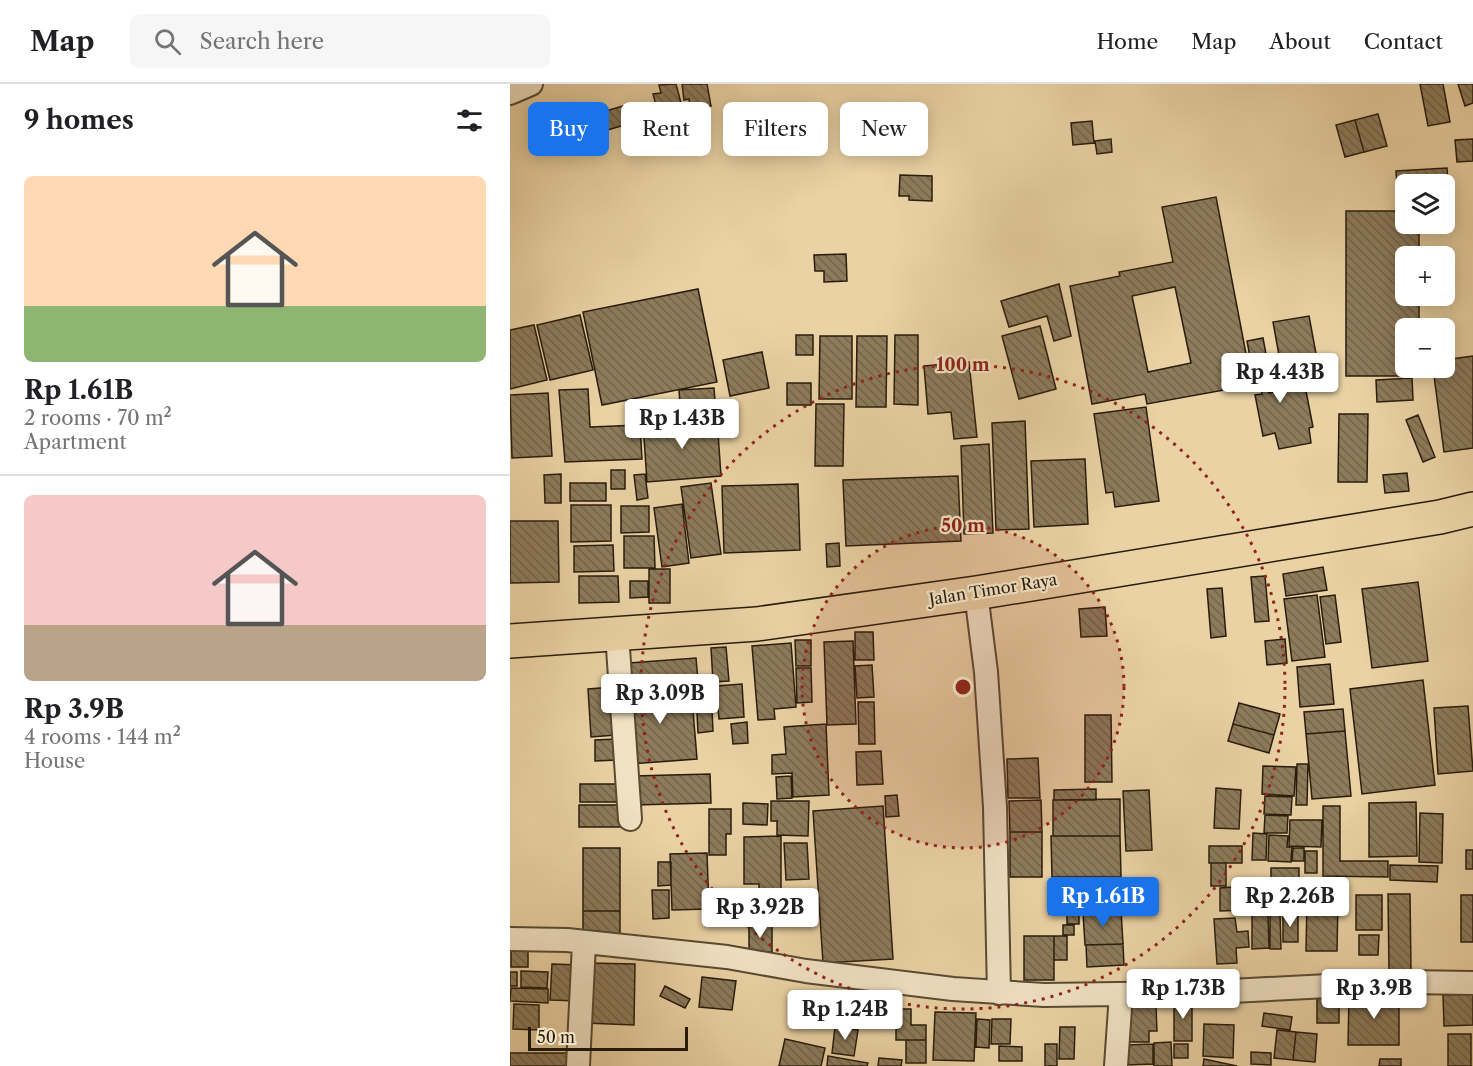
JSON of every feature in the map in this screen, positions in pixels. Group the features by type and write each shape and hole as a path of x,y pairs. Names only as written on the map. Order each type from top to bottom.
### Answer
{"highway":[{"name":"Jalan Timor Raya","path":"510,641 757,624 976,592 1440,517 1473,509"}],"street":[{"path":"510,93 531,84"},
{"path":"976,592 986,672 995,807 999,993"},
{"path":"617,634 630,819"},
{"path":"510,939 567,940 728,957 806,971 999,993 1192,993 1405,982 1473,983"},
{"path":"578,1066 584,943"},
{"path":"1116,1066 1121,994"}],"building":[{"path":"676,84 681,102 655,102 653,94 661,93 659,85"},
{"path":"682,84 707,84 710,102 684,100"},
{"path":"1420,84 1443,84 1450,122 1428,126"},
{"path":"1458,84 1473,84 1473,103 1465,106"},
{"path":"621,107 621,126 609,130 609,110"},
{"path":"1378,114 1387,146 1364,152 1355,120"},
{"path":"1355,120 1364,152 1345,157 1336,125"},
{"path":"1092,121 1094,143 1073,145 1071,123"},
{"path":"1111,139 1112,152 1097,154 1095,141"},
{"path":"1473,139 1473,161 1457,162 1455,140"},
{"path":"1447,168 1447,174 1396,174 1396,171"},
{"path":"900,175 932,176 932,201 909,200 909,196 899,196"},
{"path":"1216,197 1252,385 1147,404 1145,394 1092,404 1070,286 1120,276 1119,272 1173,262 1162,207","holes":["1175,287 1191,363 1148,372 1132,296"]},
{"path":"1346,211 1395,211 1395,234 1419,234 1419,246 1395,246 1395,306 1419,306 1419,318 1395,318 1395,376 1346,376"},
{"path":"846,254 847,281 824,282 824,271 815,271 814,255"},
{"path":"1059,284 1071,336 1054,341 1047,316 1009,327 1001,301"},
{"path":"698,289 717,382 602,405 583,312"},
{"path":"580,315 593,370 550,380 537,325"},
{"path":"1309,316 1317,359 1281,366 1273,322"},
{"path":"534,325 547,380 510,389 510,330"},
{"path":"1040,326 1056,389 1019,399 1002,336"},
{"path":"796,335 813,335 813,355 796,355"},
{"path":"895,335 918,335 918,405 894,404"},
{"path":"820,336 852,336 852,399 819,399"},
{"path":"857,336 887,336 886,407 856,407"},
{"path":"1263,338 1272,386 1268,387 1269,393 1305,386 1313,427 1309,428 1311,443 1279,449 1275,433 1263,436 1255,395 1262,394 1261,389 1256,389 1247,341"},
{"path":"762,352 769,388 730,396 723,360"},
{"path":"1473,356 1473,448 1444,452 1434,378 1455,378 1455,358"},
{"path":"969,362 977,437 954,439 951,412 928,414 924,366"},
{"path":"1412,378 1413,400 1377,402 1376,380"},
{"path":"787,383 811,383 811,405 787,405"},
{"path":"714,388 716,414 681,417 679,390"},
{"path":"588,389 590,427 640,425 642,459 565,462 559,390"},
{"path":"548,393 552,456 512,458 510,395"},
{"path":"816,404 844,404 843,466 815,466"},
{"path":"1146,407 1159,501 1115,507 1113,492 1106,493 1094,414"},
{"path":"1339,414 1368,414 1367,482 1338,482"},
{"path":"1418,415 1435,457 1423,462 1406,420"},
{"path":"717,418 721,476 647,482 643,423"},
{"path":"1025,421 1029,529 996,530 992,423"},
{"path":"989,444 993,533 964,534 961,446"},
{"path":"1085,459 1088,524 1034,527 1031,461"},
{"path":"611,470 625,470 625,489 611,489"},
{"path":"1407,473 1409,491 1385,493 1383,475"},
{"path":"561,474 561,503 545,503 544,475"},
{"path":"645,474 648,498 637,500 634,475"},
{"path":"958,476 961,541 846,546 843,480"},
{"path":"570,483 606,483 606,501 570,501"},
{"path":"711,483 721,554 691,558 681,487"},
{"path":"798,484 800,550 724,553 722,486"},
{"path":"682,504 689,563 662,567 654,508"},
{"path":"571,505 611,505 611,541 571,542"},
{"path":"621,506 649,506 649,532 621,533"},
{"path":"510,521 558,521 559,582 510,583"},
{"path":"624,536 654,536 655,568 624,568"},
{"path":"839,543 840,566 827,567 826,544"},
{"path":"613,545 614,571 574,572 574,546"},
{"path":"1323,567 1327,590 1286,596 1283,574"},
{"path":"649,569 670,569 670,603 649,603"},
{"path":"579,576 618,576 619,602 579,603"},
{"path":"1265,576 1269,621 1255,622 1251,577"},
{"path":"630,581 648,581 648,597 630,598"},
{"path":"1418,582 1428,661 1372,668 1362,589"},
{"path":"1222,588 1226,636 1211,638 1207,589"},
{"path":"1317,595 1325,657 1292,661 1284,599"},
{"path":"1335,595 1341,642 1326,644 1320,597"},
{"path":"1105,607 1107,636 1081,637 1079,609"},
{"path":"855,632 873,632 874,660 855,660"},
{"path":"1285,639 1287,663 1267,665 1265,641"},
{"path":"795,640 811,640 811,666 796,666"},
{"path":"853,641 856,724 827,725 824,642"},
{"path":"791,643 796,707 774,709 775,719 758,720 752,646"},
{"path":"726,647 729,681 713,682 711,648"},
{"path":"696,658 698,681 631,687 629,663"},
{"path":"1330,664 1334,704 1300,707 1297,667"},
{"path":"872,665 874,697 857,698 855,666"},
{"path":"796,668 811,668 812,702 797,703"},
{"path":"1423,680 1435,785 1362,794 1350,689"},
{"path":"742,684 744,717 719,719 716,686"},
{"path":"691,686 697,759 630,764 624,691"},
{"path":"613,687 616,735 591,737 588,689"},
{"path":"711,691 713,731 698,733 696,692"},
{"path":"858,702 874,702 875,744 859,744"},
{"path":"1239,703 1280,714 1274,735 1233,724"},
{"path":"1468,706 1473,771 1438,774 1434,708"},
{"path":"1343,709 1345,731 1306,734 1304,712"},
{"path":"1085,715 1111,715 1112,782 1085,782"},
{"path":"747,722 748,743 733,744 731,724"},
{"path":"826,724 829,795 793,797 792,773 772,774 772,755 786,754 784,727"},
{"path":"1233,724 1274,735 1269,753 1228,741"},
{"path":"1345,731 1351,796 1312,799 1306,734"},
{"path":"616,739 617,760 595,761 595,740"},
{"path":"881,751 883,784 857,785 856,752"},
{"path":"1038,758 1040,798 1008,798 1007,759"},
{"path":"1297,764 1308,764 1307,805 1296,805"},
{"path":"1263,766 1296,767 1294,796 1262,794"},
{"path":"710,774 711,803 634,805 633,776"},
{"path":"791,776 792,798 777,799 776,777"},
{"path":"580,784 625,784 625,802 580,802"},
{"path":"1216,788 1241,790 1239,829 1214,828"},
{"path":"1096,789 1096,800 1054,800 1054,790"},
{"path":"1149,790 1152,850 1126,851 1123,791"},
{"path":"897,795 899,816 886,817 885,796"},
{"path":"1265,796 1292,797 1291,815 1264,814"},
{"path":"1120,799 1120,836 1053,836 1053,800"},
{"path":"1041,800 1042,832 1010,832 1009,801"},
{"path":"771,801 809,801 808,836 777,835 777,821 771,821"},
{"path":"1416,802 1417,856 1369,857 1369,803"},
{"path":"743,803 768,804 767,825 743,824"},
{"path":"579,805 624,805 625,827 579,827"},
{"path":"883,806 893,959 823,963 813,811"},
{"path":"1323,806 1340,806 1340,861 1388,861 1388,877 1323,876"},
{"path":"709,809 731,809 731,834 726,834 726,855 709,855"},
{"path":"1420,813 1443,814 1442,863 1419,862"},
{"path":"1265,815 1288,816 1287,833 1264,833"},
{"path":"1290,820 1322,820 1321,847 1289,846"},
{"path":"1010,832 1042,832 1042,877 1010,877"},
{"path":"1253,833 1267,834 1266,860 1252,860"},
{"path":"1269,835 1288,836 1287,847 1292,847 1291,862 1268,861"},
{"path":"781,836 781,891 759,891 759,884 744,884 744,837"},
{"path":"1051,836 1120,836 1121,877 1052,877"},
{"path":"784,843 807,843 809,879 786,880"},
{"path":"1209,846 1242,846 1242,863 1209,863"},
{"path":"583,848 620,848 620,911 583,911"},
{"path":"1293,848 1304,848 1304,861 1292,861"},
{"path":"1466,850 1473,850 1473,869 1466,869"},
{"path":"1305,851 1317,851 1317,873 1305,873"},
{"path":"707,853 709,909 672,910 670,854"},
{"path":"658,862 671,862 671,885 658,886"},
{"path":"1211,863 1226,863 1226,886 1211,886"},
{"path":"1390,865 1438,866 1437,882 1390,880"},
{"path":"1271,868 1299,868 1299,912 1260,912 1260,898 1251,898 1251,878 1271,878"},
{"path":"1247,886 1248,910 1220,911 1220,888"},
{"path":"652,890 669,890 669,918 653,919"},
{"path":"1076,894 1077,913 1049,914 1048,895"},
{"path":"1388,894 1410,894 1411,970 1389,970"},
{"path":"1356,895 1382,895 1382,930 1356,930"},
{"path":"1461,895 1473,895 1473,942 1461,942"},
{"path":"1307,900 1338,901 1337,951 1306,951"},
{"path":"1121,910 1123,944 1085,945 1083,912"},
{"path":"583,911 620,911 620,934 583,934"},
{"path":"1067,914 1079,914 1079,924 1067,924"},
{"path":"1270,914 1280,914 1281,949 1270,949"},
{"path":"1283,914 1298,914 1298,942 1283,942"},
{"path":"1252,915 1268,915 1269,948 1252,949"},
{"path":"1235,918 1237,932 1248,931 1249,947 1236,948 1237,963 1217,964 1214,919"},
{"path":"1063,925 1074,925 1074,935 1063,935"},
{"path":"749,926 772,926 772,952 749,952"},
{"path":"1359,935 1379,935 1378,955 1359,955"},
{"path":"1024,936 1054,936 1054,980 1024,980"},
{"path":"1054,936 1067,936 1067,960 1054,960"},
{"path":"511,943 528,943 528,967 511,967"},
{"path":"1123,944 1124,965 1087,967 1086,945"},
{"path":"587,963 635,964 634,1025 585,1023"},
{"path":"552,964 581,965 579,1001 550,1000"},
{"path":"521,971 548,972 547,988 521,987"},
{"path":"510,972 517,972 517,986 510,986"},
{"path":"702,977 736,981 732,1010 699,1007"},
{"path":"665,986 690,999 685,1008 660,996"},
{"path":"511,988 548,989 548,1003 510,1001"},
{"path":"1473,994 1473,1025 1444,1026 1443,995"},
{"path":"1349,995 1399,996 1399,1045 1348,1045"},
{"path":"1317,997 1339,997 1339,1023 1317,1023"},
{"path":"1174,999 1192,999 1192,1041 1174,1041"},
{"path":"514,1004 539,1005 539,1030 513,1029"},
{"path":"1125,1007 1156,1007 1157,1031 1149,1031 1149,1042 1125,1042"},
{"path":"896,1009 911,1009 911,1025 926,1025 926,1040 896,1040"},
{"path":"935,1012 976,1013 974,1061 933,1060"},
{"path":"1264,1013 1292,1017 1290,1030 1262,1026"},
{"path":"977,1019 990,1020 989,1048 976,1047"},
{"path":"992,1019 1011,1019 1010,1044 991,1044"},
{"path":"1204,1024 1234,1025 1233,1058 1203,1056"},
{"path":"835,1027 858,1030 854,1056 832,1053"},
{"path":"1060,1027 1075,1027 1074,1059 1059,1059"},
{"path":"1277,1030 1296,1032 1293,1060 1274,1058"},
{"path":"1296,1032 1317,1034 1315,1062 1293,1060"},
{"path":"1448,1034 1471,1034 1471,1066 1448,1066"},
{"path":"785,1039 825,1048 821,1066 779,1066"},
{"path":"906,1040 926,1040 926,1063 906,1063"},
{"path":"1171,1042 1172,1066 1154,1066 1154,1043"},
{"path":"1045,1044 1057,1044 1057,1066 1045,1066"},
{"path":"1153,1044 1153,1064 1126,1065 1126,1045"},
{"path":"1174,1044 1188,1044 1188,1058 1174,1058"},
{"path":"999,1046 1022,1047 1022,1061 999,1061"},
{"path":"1251,1052 1271,1053 1271,1065 1251,1064"},
{"path":"510,1053 569,1053 568,1066 510,1066"},
{"path":"828,1056 868,1063 867,1066 827,1066"},
{"path":"879,1058 902,1060 901,1066 878,1066"},
{"path":"1204,1059 1237,1066 1203,1066"},
{"path":"1380,1059 1401,1059 1401,1066 1379,1066"}]}
